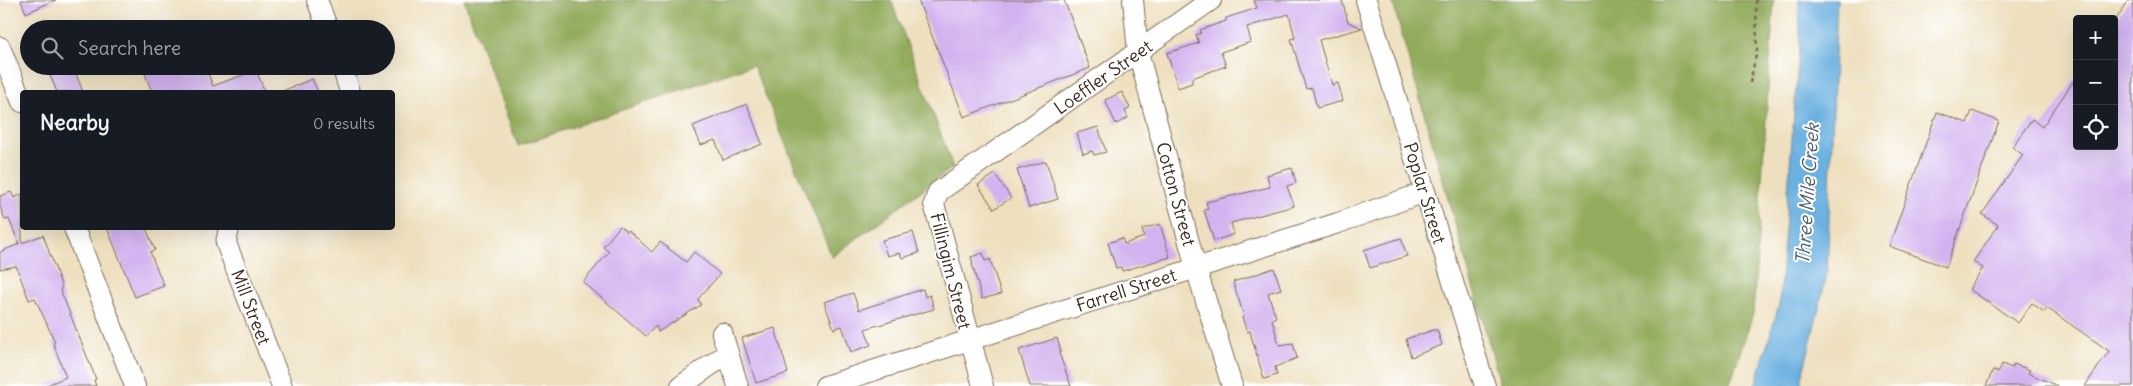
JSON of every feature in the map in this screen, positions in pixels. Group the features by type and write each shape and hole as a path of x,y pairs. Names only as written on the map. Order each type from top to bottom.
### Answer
{"street":[{"path":"317,0 325,20"},
{"name":"Cotton Street","path":"1133,0 1138,52 1196,268 1232,386"},
{"name":"Loeffler Street","path":"994,153 1211,0"},
{"name":"Poplar Street","path":"1366,0 1484,386"},
{"path":"0,47 20,97"},
{"path":"345,75 349,90"},
{"name":"Fillingim Street","path":"983,386 969,340 934,204 938,192 994,153"},
{"name":"Farrell Street","path":"825,386 1338,223 1425,192"},
{"path":"75,230 134,386"},
{"name":"Mill Street","path":"229,230 226,243 282,386"},
{"path":"722,334 738,386"},
{"path":"681,386 728,353"}],"path":[{"path":"1750,83 1757,50 1756,0"}],"green space":[{"path":"464,0 891,0 953,167 832,257 753,65 518,146"},
{"path":"1392,0 1774,0 1753,314 1729,386 1499,386 1499,379"}],"water":[{"name":"Three Mile Creek","path":"1799,0 1837,0 1827,274 1800,386 1755,386 1779,305 1800,37"}],"building":[{"path":"21,0 56,0 26,13"},
{"path":"918,0 1064,0 1090,68 964,117"},
{"path":"1254,0 1342,0 1348,22 1362,28 1319,40 1332,85 1338,83 1343,101 1317,108 1312,88 1306,89 1291,39 1295,38 1289,14 1247,27 1251,42 1221,52 1226,66 1192,78 1192,83 1178,88 1167,53 1199,43 1196,35 1201,33 1200,30 1226,21 1226,18 1257,8"},
{"path":"2129,0 2133,0 2133,386 2085,386 2109,351 2047,308 2044,312 2032,303 2018,323 1969,289 1983,268 1973,262 1998,225 1982,214 2023,155 2012,147 2032,119 2042,127 2073,82 2073,150 2118,150 2118,16"},
{"path":"50,75 76,75 82,90 56,90"},
{"path":"145,75 209,75 213,86 243,75 258,75 264,90 151,90"},
{"path":"312,79 317,90 285,90"},
{"path":"1122,92 1130,108 1125,111 1128,118 1116,124 1105,100"},
{"path":"747,104 762,144 723,160 715,140 701,145 693,126"},
{"path":"1972,111 1999,121 1946,267 1889,246 1937,112 1967,123"},
{"path":"1098,127 1106,152 1094,155 1092,151 1083,154 1077,133"},
{"path":"1046,161 1058,199 1029,208 1017,170"},
{"path":"1292,168 1296,183 1287,186 1294,206 1231,223 1234,234 1214,241 1204,210 1208,209 1206,202 1270,187 1267,175"},
{"path":"995,174 1011,198 994,209 978,185"},
{"path":"11,192 14,198 20,195 22,243 43,235 62,287 60,289 96,379 94,380 96,386 45,386 66,377 53,343 55,342 35,298 29,300 16,266 0,269 0,252 19,244 9,219 5,220 0,207 0,196"},
{"path":"1160,224 1170,257 1122,271 1121,267 1116,268 1108,243 1122,238 1124,244 1144,237 1142,229"},
{"path":"620,226 627,232 628,230 652,252 660,242 686,262 694,252 720,274 698,299 701,305 658,332 656,326 646,336 583,282 609,252 603,247"},
{"path":"108,230 147,230 155,250 150,252 164,286 135,297"},
{"path":"913,232 919,253 902,258 900,253 887,256 882,240"},
{"path":"1401,238 1407,256 1370,268 1364,250"},
{"path":"983,253 985,261 990,259 1001,294 982,299 971,257"},
{"path":"1274,268 1281,289 1268,293 1276,317 1272,319 1279,345 1293,343 1297,358 1275,367 1277,375 1264,379 1250,331 1247,332 1242,317 1244,316 1233,282"},
{"path":"923,289 925,297 930,295 934,309 865,329 871,345 851,352 842,326 834,329 824,302 853,293 859,310"},
{"path":"775,328 788,373 756,383 742,338"},
{"path":"1437,330 1442,345 1411,357 1406,339"},
{"path":"1057,338 1061,352 1059,353 1071,386 1030,386 1019,350"},
{"path":"2002,364 2012,368 2014,364 2030,370 2028,373 2058,386 1986,386 1993,370 1999,372"}]}
